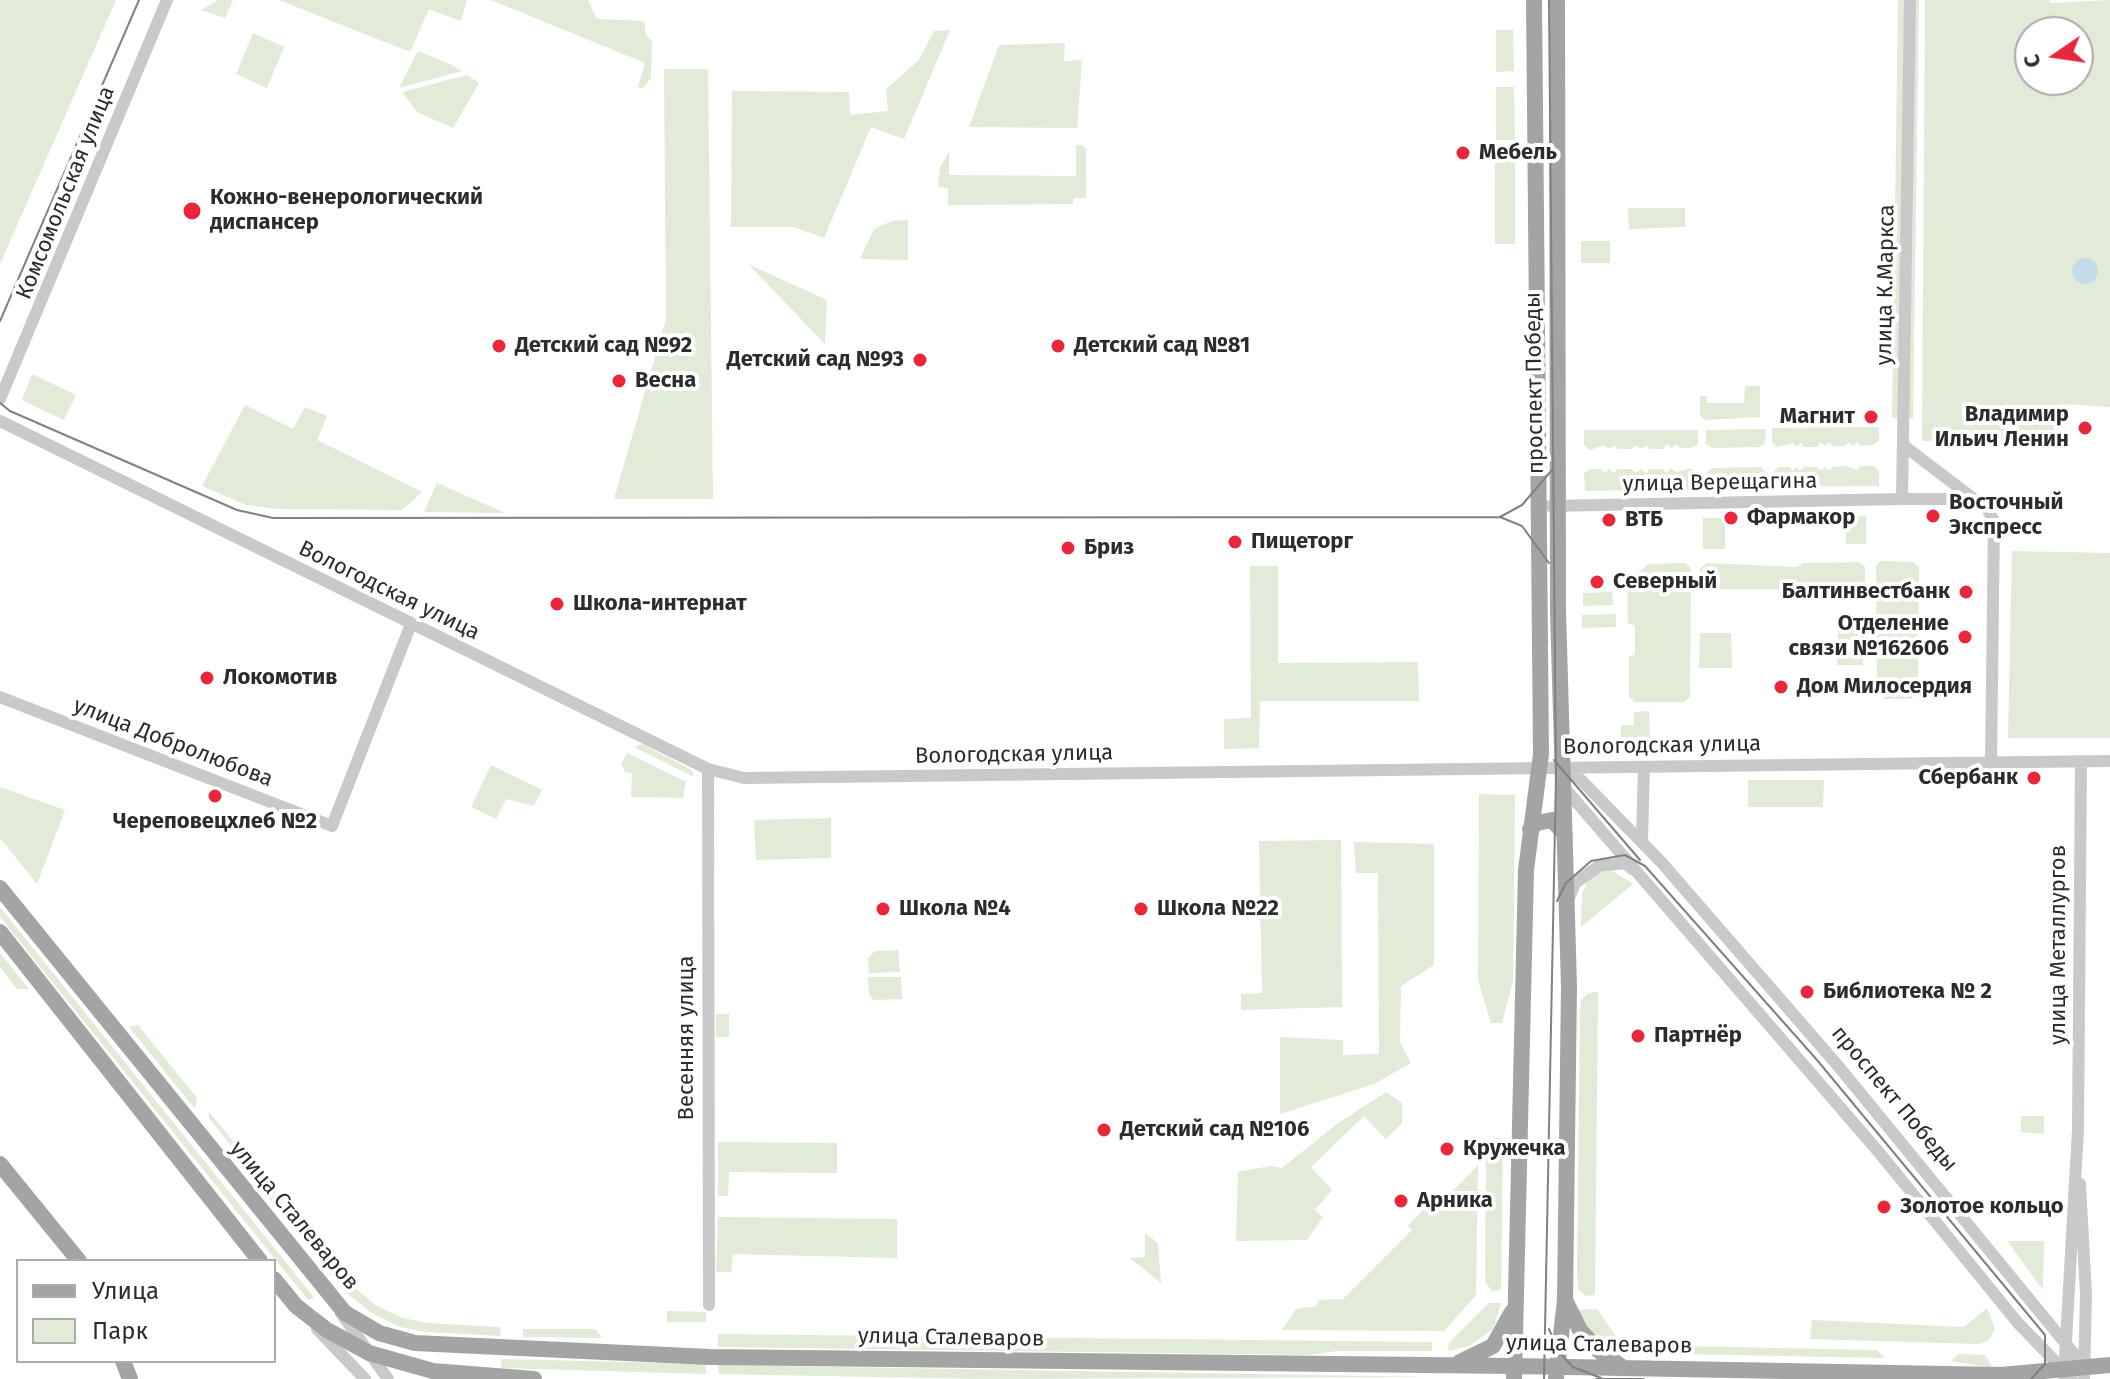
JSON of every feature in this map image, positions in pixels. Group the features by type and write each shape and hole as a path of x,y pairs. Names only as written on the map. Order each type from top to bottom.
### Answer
{"main road":[{"name":"проспект Победы","path":"1534,0 1538,505 1547,764 1562,786 1569,986 1565,1300 1556,1373"},
{"name":"проспект Победы","path":"1515,1372 1530,829 1547,764 1558,506 1555,258 1557,0"},
{"path":"1530,829 1537,823 1552,820 1565,834"},
{"name":"улица Сталеваров","path":"0,888 321,1286 360,1324 396,1338 435,1347 710,1357 1442,1367 1556,1373 1623,1367 2067,1376 2110,1365"},
{"path":"0,932 258,1259"},
{"path":"0,1164 77,1259"},
{"path":"276,1281 296,1306 327,1330 369,1353 433,1371 534,1379"},
{"path":"1442,1367 1472,1359 1493,1346 1510,1321 1516,1299"},
{"path":"1565,1300 1580,1330 1599,1351 1623,1367"}],"street":[{"name":"Комсомольская улица","path":"0,399 167,0"},
{"name":"улица К.Маркса","path":"1902,499 1910,0"},
{"name":"Вологодская улица","path":"0,421 708,769 744,778 1547,764 1644,767 2110,761"},
{"path":"1903,445 1987,509 1994,521 1991,762"},
{"name":"улица Верещагина","path":"1538,505 1902,499"},
{"path":"1902,499 1975,499"},
{"name":"улица Добролюбова","path":"0,697 332,826 411,624"},
{"name":"улица Металлургов","path":"2067,1376 2065,1338 2078,1129 2081,761"},
{"name":"проспект Победы","path":"1547,764 1581,780 1642,840 1833,1059 2065,1338 2084,1372"},
{"path":"1642,840 1644,767"},
{"name":"Весенняя улица","path":"708,769 709,1305"},
{"name":"проспект Победы","path":"1562,786 1877,1150 2018,1323 2067,1376"},
{"path":"1566,905 1575,883 1599,866 1625,863 1644,878"},
{"name":"улица Металлургов","path":"2078,1129 2086,1295 2084,1372"},
{"path":"321,1286 388,1379"},
{"path":"296,1306 365,1379"}],"green space":[{"path":"0,0 116,0 0,264"},
{"path":"218,0 233,0 225,18 201,10"},
{"path":"279,0 467,0 461,21 429,9 410,52"},
{"path":"491,0 588,0 597,19 644,21 646,35 652,41 651,78 643,88 638,87 645,63"},
{"path":"1898,0 1919,0 1913,418 1892,418"},
{"path":"1925,0 2049,0 2050,3 2110,0 2110,407 2062,404 2050,444 1922,441"},
{"path":"950,30 904,139 871,127 824,238 794,227 731,227 732,91 849,92 850,115 888,111 886,89 919,60 934,31"},
{"path":"1496,30 1513,30 1514,71 1496,72"},
{"path":"253,33 284,47 267,88 236,74"},
{"path":"1065,43 1064,61 1082,60 1077,128 969,127 999,45"},
{"path":"418,51 450,64 462,71 399,88"},
{"path":"664,69 708,69 713,499 614,499 666,319"},
{"path":"467,75 479,83 453,128 417,112 402,92"},
{"path":"1496,87 1514,87 1515,140 1496,140"},
{"path":"1076,145 1083,145 1086,150 1086,198 1073,198 1073,204 948,205 948,188 938,187 940,167 949,152 949,175 1076,176"},
{"path":"1495,155 1515,155 1515,244 1495,244"},
{"path":"1628,208 1685,208 1685,227 1629,229"},
{"path":"908,220 908,260 860,259 874,229 892,221"},
{"path":"1581,241 1610,241 1610,263 1581,263"},
{"path":"748,264 827,300 825,344"},
{"path":"32,374 76,395 64,420 22,400"},
{"path":"1745,386 1760,386 1760,417 1705,420 1700,416 1700,396 1707,396 1707,403 1744,403"},
{"path":"245,405 293,429 305,407 327,416 317,440 422,492 402,510 279,509 246,505 202,486"},
{"path":"1879,427 1879,441 1873,445 1861,446 1857,442 1853,446 1849,442 1845,446 1833,446 1829,442 1825,446 1821,442 1817,447 1804,447 1801,443 1797,447 1793,443 1778,447 1772,443 1772,428"},
{"path":"1766,429 1765,443 1760,447 1712,448 1706,444 1706,430"},
{"path":"1584,430 1698,430 1698,444 1680,448 1676,444 1672,448 1667,444 1663,449 1650,449 1646,445 1641,449 1636,445 1631,449 1618,449 1614,445 1609,449 1604,445 1590,450 1584,445"},
{"path":"1846,466 1857,470 1861,466 1874,466 1879,471 1879,486 1773,487 1773,473 1778,467 1789,467 1793,471 1797,467 1800,471 1804,467 1817,467 1821,471 1825,467 1829,471 1833,467"},
{"path":"1761,467 1766,473 1765,487 1706,489 1706,473 1713,468"},
{"path":"1671,468 1676,472 1691,468 1698,473 1698,489 1585,491 1584,473 1590,469 1601,469 1605,473 1609,469 1614,473 1618,469 1631,469 1636,473 1641,469 1646,473 1650,469 1663,469 1667,473"},
{"path":"437,483 505,513 424,512"},
{"path":"1866,516 1866,544 1846,544 1846,517"},
{"path":"1703,518 1725,518 1725,549 1703,549"},
{"path":"2012,551 2110,553 2110,738 2008,738"},
{"path":"1881,561 1913,562 1919,567 1918,694 1911,699 1885,699 1877,692 1876,565"},
{"path":"1859,562 1865,567 1865,590 1700,589 1700,568 1707,563 1797,567 1803,563"},
{"path":"1686,563 1691,569 1690,697 1684,702 1634,702 1629,696 1629,656 1635,655 1635,625 1628,624 1627,581 1649,564"},
{"path":"1250,566 1278,566 1278,663 1418,662 1419,701 1260,701 1259,748 1224,749 1224,719 1251,718"},
{"path":"1612,592 1613,605 1583,606 1583,593"},
{"path":"1616,614 1616,627 1582,628 1582,615"},
{"path":"1838,630 1864,631 1863,665 1837,665"},
{"path":"1700,633 1731,633 1732,668 1699,668"},
{"path":"1649,711 1650,743 1621,743 1621,725 1634,725 1634,712"},
{"path":"642,744 692,770 694,777 634,747"},
{"path":"627,753 686,782 683,798 631,797 632,773 625,772 621,764"},
{"path":"491,765 542,790 534,806 506,799 496,819 471,807"},
{"path":"1748,780 1824,780 1823,807 1748,807"},
{"path":"0,787 65,810 37,884 0,838"},
{"path":"1479,794 1515,795 1513,981 1502,1023 1491,1023 1478,980"},
{"path":"831,818 831,858 756,860 754,820"},
{"path":"1341,840 1342,1007 1241,1010 1241,994 1262,993 1259,841"},
{"path":"1354,842 1434,844 1434,965 1401,986 1400,1042 1411,1063 1374,1084 1280,1114 1280,1037 1343,1040 1343,1055 1379,1054 1378,873 1356,873"},
{"path":"1613,871 1633,884 1581,927 1582,895 1587,880 1600,872"},
{"path":"0,907 313,1299 308,1300 0,917"},
{"path":"898,950 900,972 869,973 868,958 875,951"},
{"path":"0,953 29,989 17,989 0,967"},
{"path":"868,977 901,977 902,999 874,1000 869,995"},
{"path":"1598,992 1595,1295 1586,1296 1578,1289 1577,1272 1580,1014 1581,1000 1589,993"},
{"path":"716,1014 729,1014 729,1037 716,1037"},
{"path":"138,1025 197,1098 195,1109 129,1027"},
{"path":"1386,1092 1402,1103 1402,1123 1386,1139 1364,1116 1311,1167 1332,1190 1315,1210 1323,1217 1307,1240 1236,1241 1238,1172 1270,1166 1282,1168 1337,1124"},
{"path":"209,1112 353,1286 377,1306 403,1318 427,1323 500,1327 501,1336 426,1332 400,1327 372,1313 345,1292 250,1175 248,1167 209,1118"},
{"path":"2021,1116 2044,1116 2044,1134 2021,1132"},
{"path":"1499,1138 1503,1142 1501,1290 1492,1291 1485,1282 1486,1149 1492,1139"},
{"path":"718,1142 837,1143 837,1173 729,1172 728,1196 718,1196"},
{"path":"1478,1165 1476,1295 1444,1331 1282,1330 1296,1309 1317,1306 1319,1300 1343,1299 1412,1230 1408,1226 1432,1200 1439,1205"},
{"path":"718,1217 897,1219 897,1258 733,1254 731,1272 716,1272"},
{"path":"1145,1233 1158,1243 1161,1283 1130,1258 1145,1257"},
{"path":"2007,1241 2044,1241 2043,1290"},
{"path":"1489,1303 1501,1303 1493,1329 1469,1346 1448,1351 1449,1343"},
{"path":"1987,1308 1995,1329 1989,1340 1979,1344 1810,1339 1812,1320 1964,1327"},
{"path":"1597,1309 1616,1336 1615,1348 1593,1338 1578,1310"},
{"path":"667,1311 706,1312 706,1322 667,1322"},
{"path":"523,1329 595,1329 602,1338 523,1337"},
{"path":"718,1334 1432,1342 1432,1351 1337,1351 1309,1355 718,1347"},
{"path":"1628,1345 1877,1350 1885,1358 1628,1353"},
{"path":"1958,1354 1985,1355 1993,1368 1951,1361"},
{"path":"502,1359 706,1364 706,1374 501,1368"},
{"path":"718,1365 1433,1377 982,1379 719,1374"}],"water":[{"path":"2085,258 2094,262 2098,271 2094,280 2085,284 2076,280 2072,271 2076,262"}],"tram line":[{"path":"0,321 139,0"},
{"path":"1544,1379 1556,776 1549,0"},
{"path":"0,403 10,411 237,510 273,518 1500,517 1522,526 1549,563"},
{"path":"1500,517 1522,505 1552,470"},
{"path":"1554,760 1640,860"},
{"path":"1557,901 1566,883 1591,861 1625,855 1645,866 1817,1060 2045,1335 2045,1364 2031,1379"},
{"path":"1549,1329 1558,1351 1573,1367 1601,1378"},
{"path":"1596,1379 1644,1379"}],"place":[{"name":"Мебель","path":"1463,153"},
{"name":"Кожно-венерологический диспансер","path":"192,211"},
{"name":"Детский сад №92","path":"499,346"},
{"name":"Детский сад №81","path":"1058,346"},
{"name":"Детский сад №93","path":"920,360"},
{"name":"Весна","path":"619,381"},
{"name":"Магнит","path":"1871,417"},
{"name":"Владимир Ильич Ленин","path":"2085,428"},
{"name":"Восточный Экспресс","path":"1933,516"},
{"name":"Фармакор","path":"1731,518"},
{"name":"ВТБ","path":"1609,520"},
{"name":"Пищеторг","path":"1235,542"},
{"name":"Бриз","path":"1068,548"},
{"name":"Северный","path":"1597,582"},
{"name":"Балтинвестбанк","path":"1966,592"},
{"name":"Школа-интернат","path":"557,604"},
{"name":"Отделение связи №162606","path":"1965,637"},
{"name":"Локомотив","path":"207,678"},
{"name":"Дом Милосердия","path":"1781,687"},
{"name":"Сбербанк","path":"2034,778"},
{"name":"Череповецхлеб №2","path":"215,796"},
{"name":"Школа №4","path":"883,909"},
{"name":"Школа №22","path":"1141,909"},
{"name":"Библиотека № 2","path":"1807,992"},
{"name":"Партнёр","path":"1638,1036"},
{"name":"Детский сад №106","path":"1104,1130"},
{"name":"Кружечка","path":"1447,1149"},
{"name":"Арника","path":"1401,1201"},
{"name":"Золотое кольцо","path":"1884,1207"}]}
